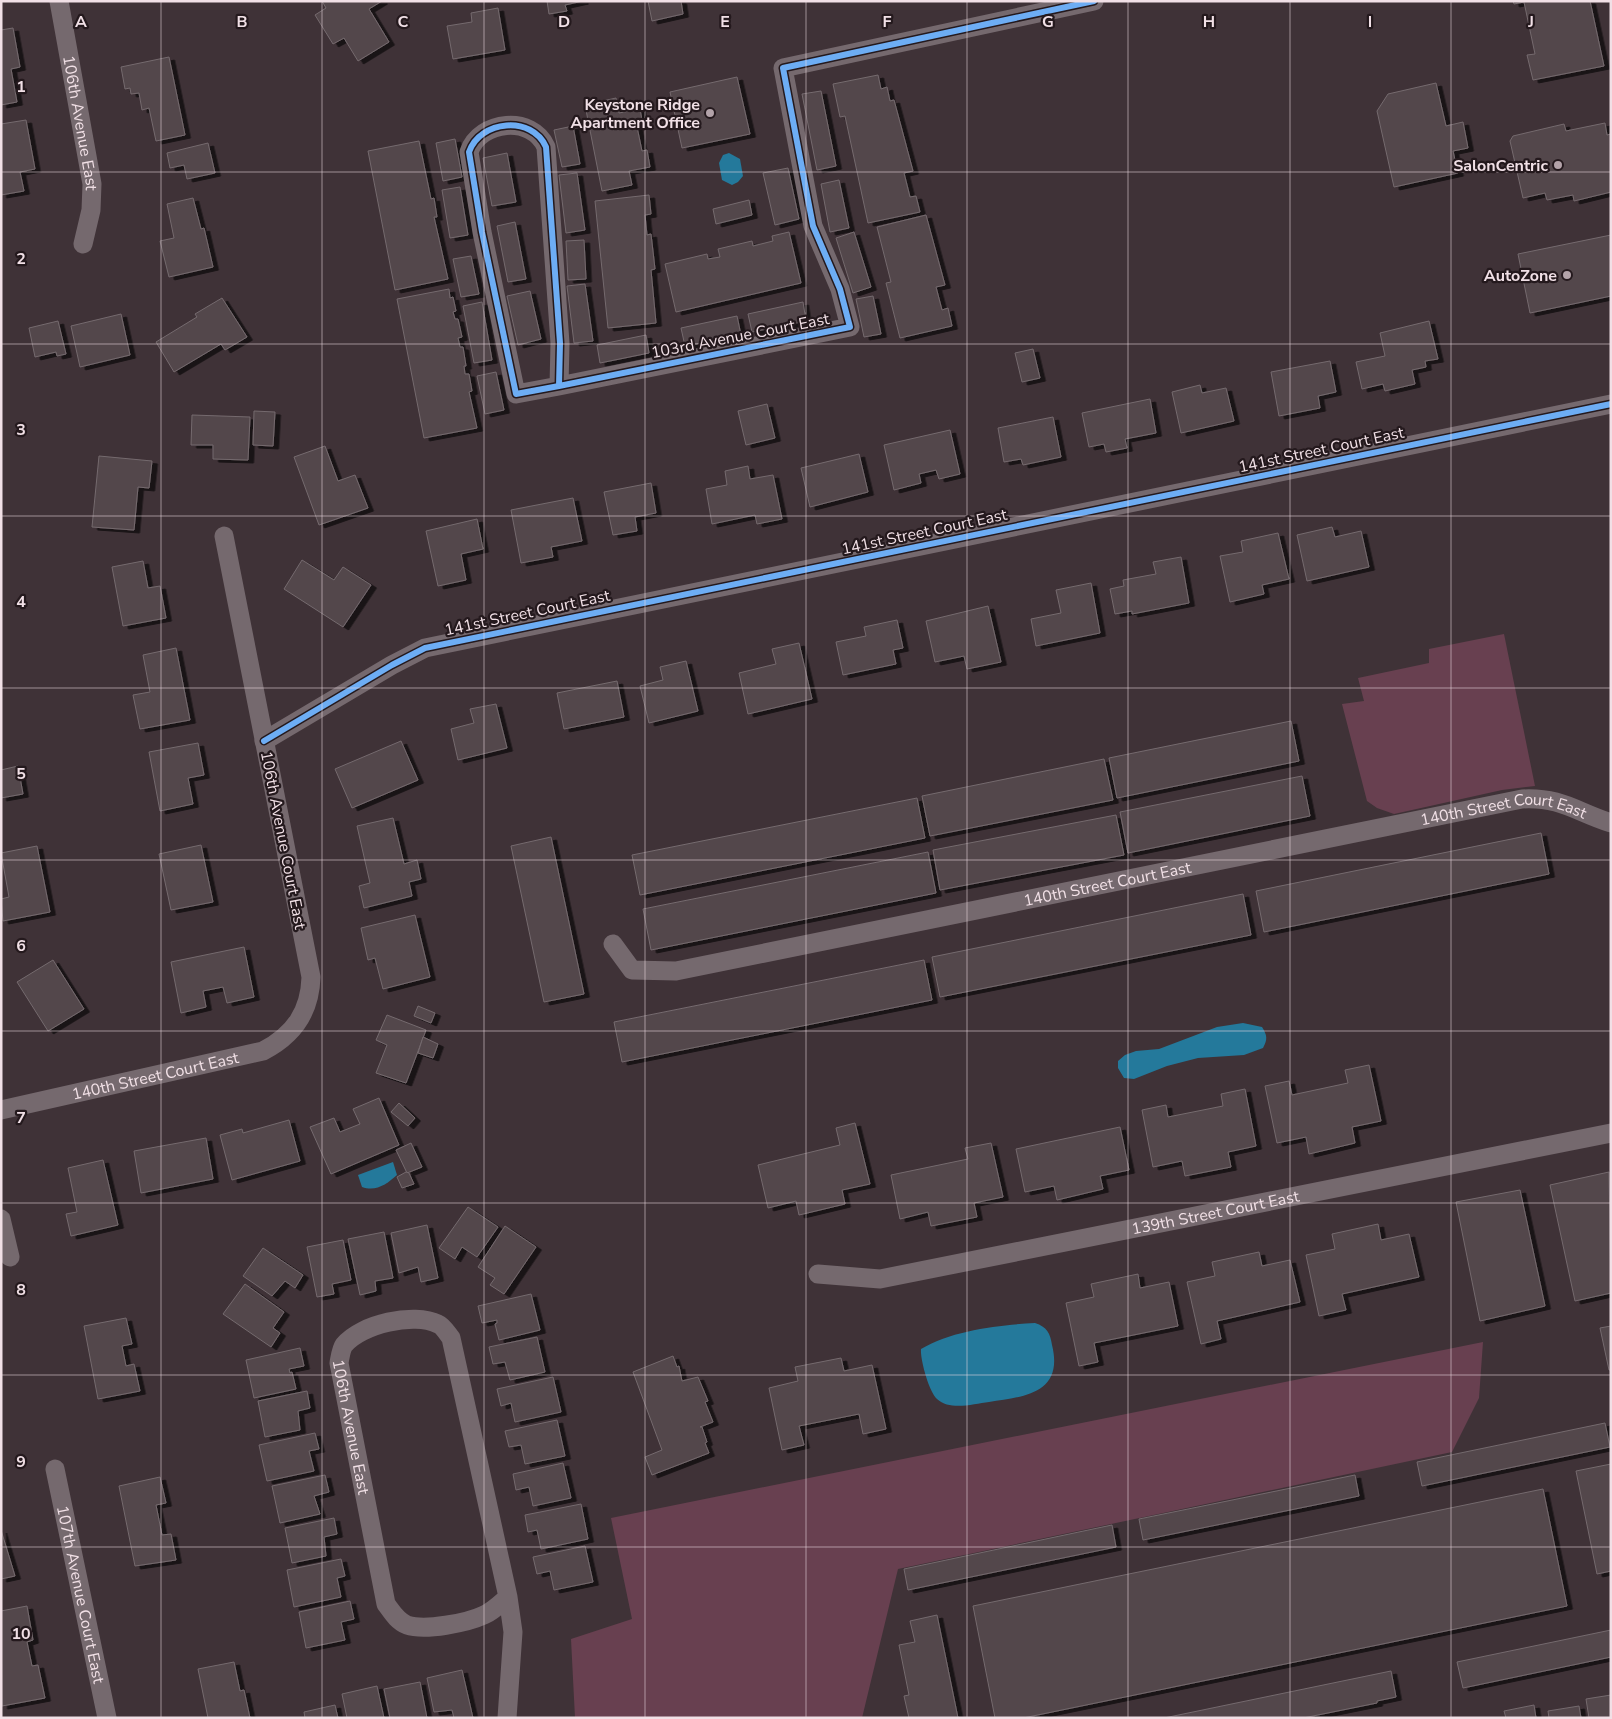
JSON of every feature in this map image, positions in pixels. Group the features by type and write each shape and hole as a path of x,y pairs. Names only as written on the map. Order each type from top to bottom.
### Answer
{"street":[{"name":"106th Avenue East","path":"59,1 90,161 92,184 91,210 83,244"},
{"name":"103rd Avenue Court East","path":"559,386 560,343 546,147 542,138 532,130 518,125 499,126 483,134 473,142 470,152 482,232 516,394 559,386 850,327 840,288 813,226 783,68 1094,1"},
{"name":"141st Street Court East","path":"264,741 392,665 425,648 1611,404"},
{"name":"106th Avenue Court East","path":"224,536 311,977 308,1002 298,1023"},
{"name":"140th Street Court East","path":"613,944 632,970 676,972 1522,799 1544,798 1569,805 1611,823"},
{"name":"140th Street Court East","path":"1,1110 263,1052 280,1042 298,1023"},
{"name":"139th Street Court East","path":"818,1274 880,1279 1611,1133"},
{"path":"1,1219 10,1257"},
{"name":"106th Avenue East","path":"507,1718 513,1632 508,1597 451,1338 440,1324 422,1319 389,1321 358,1333 343,1345 339,1363 386,1604 394,1617 407,1625 437,1627 482,1616 495,1609 508,1597"},
{"name":"107th Avenue Court East","path":"55,1469 107,1718"}],"shaded area":[{"path":"1504,634 1535,786 1502,790 1394,814 1377,808 1367,801 1342,704 1364,701 1358,678 1429,663 1429,649"},
{"path":"1483,1342 1479,1398 1452,1452 898,1569 862,1718 575,1718 571,1639 632,1619 611,1518"}],"water":[{"path":"729,153 740,159 743,176 732,185 722,180 719,163 723,155"},
{"path":"1243,1023 1262,1027 1266,1037 1263,1048 1244,1055 1198,1058 1167,1066 1134,1079 1124,1078 1118,1068 1118,1061 1125,1055 1136,1051 1159,1049 1217,1027"},
{"path":"393,1162 397,1175 377,1188 362,1187 358,1175"},
{"path":"1035,1323 1042,1326 1049,1334 1054,1361 1052,1373 1047,1383 1038,1390 1015,1398 962,1406 942,1403 934,1395 926,1375 921,1349 947,1337 962,1333 1006,1325"}],"building":[{"path":"322,1 382,1 369,9 389,42 358,61 344,38 333,44 315,15 326,8"},
{"path":"547,1 583,1 565,5 567,11 549,14"},
{"path":"648,1 681,1 683,14 652,21"},
{"path":"1513,1 1590,1 1604,66 1533,80 1527,55 1535,54 1524,2 1514,4"},
{"path":"498,8 505,50 453,59 447,26 472,22 471,13"},
{"path":"13,28 20,67 11,69 17,102 1,105 1,30"},
{"path":"169,57 185,135 156,141 149,108 142,110 139,93 131,94 130,88 125,89 121,67"},
{"path":"878,75 881,89 887,87 890,101 894,100 913,171 904,173 910,197 916,196 920,212 868,223 845,116 840,117 833,84"},
{"name":"Keystone Ridge Apartment Office","path":"737,77 750,134 682,148 670,92"},
{"path":"1436,83 1446,126 1463,122 1468,148 1453,151 1458,173 1394,187 1377,111 1388,94"},
{"path":"821,91 836,166 817,170 802,94"},
{"path":"616,98 619,113 640,109 643,126 637,127 642,151 647,150 650,167 629,171 632,185 602,191 585,105"},
{"path":"26,120 35,169 20,172 24,191 1,195 1,124"},
{"path":"1605,123 1607,135 1611,134 1611,192 1574,201 1573,195 1547,200 1545,193 1523,198 1510,141 1513,136 1564,124 1566,131"},
{"path":"573,126 580,164 562,167 554,130"},
{"path":"455,139 462,177 443,181 436,143"},
{"path":"419,141 431,199 434,198 437,217 434,217 448,279 395,290 368,151"},
{"path":"208,143 215,173 187,179 184,165 170,168 167,153"},
{"path":"507,153 516,202 492,206 483,158"},
{"path":"788,168 799,219 775,225 763,173"},
{"path":"577,173 585,230 566,233 559,175"},
{"path":"839,180 849,228 830,232 821,184"},
{"path":"460,187 468,235 450,238 442,190"},
{"path":"649,195 651,214 645,215 647,235 651,234 655,269 651,270 656,323 608,328 595,201"},
{"path":"193,198 201,229 204,228 213,267 169,277 160,241 174,238 167,204"},
{"path":"749,200 752,215 716,224 713,209"},
{"path":"926,215 945,285 936,287 942,310 948,308 952,326 900,338 886,283 891,282 877,227"},
{"path":"515,222 526,279 508,282 497,226"},
{"path":"789,232 801,283 676,312 665,264 707,254 708,259 720,257 718,249 752,241 753,246 773,241 772,236"},
{"path":"854,232 871,287 853,293 836,238"},
{"name":"AutoZone","path":"1611,235 1611,296 1530,313 1518,254"},
{"path":"584,240 586,279 568,280 566,241"},
{"path":"471,256 479,294 461,297 453,259"},
{"path":"585,284 593,341 574,343 567,286"},
{"path":"449,289 450,298 453,297 456,311 453,312 455,319 458,319 462,337 458,338 460,347 463,347 466,366 464,366 465,374 469,374 472,391 469,392 477,428 424,438 397,299"},
{"path":"530,291 541,339 518,345 507,296"},
{"path":"873,296 881,334 864,337 856,299"},
{"path":"222,298 247,337 225,350 221,344 174,372 156,342 197,317 195,314"},
{"path":"482,302 492,360 474,363 463,306"},
{"path":"803,302 806,321 752,332 748,314"},
{"path":"121,314 130,355 80,367 71,326"},
{"path":"737,316 741,335 685,346 681,328"},
{"path":"58,321 66,354 57,356 56,352 35,357 29,328"},
{"path":"1429,321 1438,359 1425,361 1426,367 1412,370 1415,384 1385,391 1383,384 1362,389 1356,362 1385,356 1380,333"},
{"path":"646,335 649,353 600,363 597,345"},
{"path":"1033,349 1040,378 1022,382 1015,353"},
{"path":"1330,361 1336,392 1318,396 1320,408 1279,416 1271,372"},
{"path":"496,372 504,410 485,414 477,376"},
{"path":"1200,385 1202,393 1226,388 1234,421 1181,433 1172,392"},
{"path":"1150,399 1156,433 1125,439 1127,448 1106,452 1104,444 1089,447 1082,413"},
{"path":"767,404 775,438 746,445 738,411"},
{"path":"254,411 275,412 273,446 253,445"},
{"path":"192,415 250,417 248,460 213,459 213,445 191,445"},
{"path":"1053,417 1061,457 1023,465 1021,459 1004,462 998,428"},
{"path":"950,430 960,474 939,479 936,470 919,474 921,483 894,490 884,445"},
{"path":"325,446 338,481 355,475 368,508 319,525 294,457"},
{"path":"859,454 868,492 810,507 801,468"},
{"path":"99,456 152,461 149,488 138,487 134,530 92,527"},
{"path":"748,466 750,479 773,475 782,519 757,524 755,515 712,524 706,489 727,485 725,471"},
{"path":"651,483 656,513 635,517 637,531 613,535 604,492"},
{"path":"573,498 582,541 551,547 553,557 521,563 511,510"},
{"path":"477,519 483,549 461,554 466,580 438,586 426,531"},
{"path":"1332,527 1335,537 1361,531 1369,567 1307,581 1297,535"},
{"path":"1278,533 1289,579 1262,585 1264,594 1230,602 1220,556 1243,552 1241,541"},
{"path":"1181,557 1189,603 1132,614 1132,611 1115,614 1110,589 1124,586 1123,580 1156,574 1153,562"},
{"path":"302,560 334,580 343,567 371,585 343,627 284,589"},
{"path":"143,561 148,588 160,586 166,618 123,626 112,567"},
{"path":"1091,583 1100,633 1036,646 1031,619 1061,613 1056,590"},
{"path":"988,606 1001,662 967,669 964,656 935,662 926,621"},
{"path":"897,620 903,648 893,650 896,664 843,675 836,642 866,636 864,627"},
{"path":"799,643 812,699 748,714 739,673 776,664 772,649"},
{"path":"176,648 190,720 140,729 133,695 150,692 143,655"},
{"path":"686,661 698,711 649,723 640,686 663,680 660,667"},
{"path":"617,681 624,717 564,729 557,693"},
{"path":"496,704 507,748 458,760 451,729 474,723 470,709"},
{"path":"1291,721 1299,761 1117,798 1109,758"},
{"path":"401,741 418,780 352,808 335,769"},
{"path":"198,743 204,775 188,778 193,804 160,811 149,752"},
{"path":"1104,759 1113,800 930,836 922,796"},
{"path":"18,766 23,794 1,798 1,770"},
{"path":"1302,776 1310,816 1128,853 1120,812"},
{"path":"917,798 925,838 640,895 632,855"},
{"path":"1116,815 1124,855 940,890 933,850"},
{"path":"393,818 404,864 417,860 421,879 409,882 412,896 364,908 359,886 370,883 357,826"},
{"path":"1541,833 1549,874 1264,932 1256,891"},
{"path":"551,837 584,994 544,1002 511,846"},
{"path":"201,845 213,902 171,910 159,854"},
{"path":"37,846 50,912 3,921 1,899 9,897 1,853"},
{"path":"928,852 936,893 651,950 643,909"},
{"path":"1243,894 1251,935 940,997 932,957"},
{"path":"415,915 430,977 383,989 375,958 368,960 361,928"},
{"path":"244,947 254,997 227,1003 223,987 203,991 206,1007 181,1013 171,962"},
{"path":"53,960 84,1009 48,1031 17,982"},
{"path":"924,960 932,1000 622,1062 614,1022"},
{"path":"418,1006 435,1013 431,1023 414,1016"},
{"path":"387,1015 426,1030 406,1083 376,1073 387,1045 376,1040"},
{"path":"423,1037 438,1044 433,1058 418,1053"},
{"path":"1369,1065 1381,1121 1352,1127 1355,1143 1309,1154 1306,1137 1277,1143 1265,1086 1289,1081 1292,1095 1348,1083 1345,1070"},
{"path":"1245,1089 1256,1146 1228,1152 1231,1167 1185,1176 1182,1161 1153,1167 1142,1110 1166,1105 1168,1117 1223,1106 1221,1094"},
{"path":"379,1098 399,1145 331,1174 310,1127 334,1118 340,1132 360,1124 353,1109"},
{"path":"399,1103 415,1118 408,1126 391,1112"},
{"path":"289,1120 300,1161 232,1180 220,1135 242,1129 243,1133"},
{"path":"855,1123 870,1184 842,1190 845,1204 799,1215 796,1201 768,1208 758,1165 840,1145 836,1128"},
{"path":"1120,1127 1129,1170 1100,1176 1103,1189 1057,1200 1054,1186 1025,1192 1016,1149"},
{"path":"206,1138 213,1179 141,1193 134,1151"},
{"path":"411,1143 422,1167 407,1173 396,1150"},
{"path":"991,1143 1003,1197 974,1203 977,1217 931,1226 928,1212 900,1219 891,1175 968,1159 965,1148"},
{"path":"103,1160 118,1225 71,1236 66,1214 77,1212 68,1168"},
{"path":"406,1172 409,1173 414,1184 402,1188 397,1177"},
{"path":"1609,1172 1611,1293 1575,1301 1550,1185"},
{"path":"1520,1190 1545,1306 1480,1321 1456,1202"},
{"path":"468,1207 498,1227 477,1257 462,1247 455,1259 439,1248"},
{"path":"1378,1224 1381,1240 1409,1234 1419,1277 1342,1294 1346,1310 1319,1316 1306,1255 1335,1249 1332,1234"},
{"path":"427,1225 438,1278 421,1282 418,1267 399,1273 391,1233"},
{"path":"505,1226 536,1247 504,1294 490,1285 495,1278 478,1267"},
{"path":"384,1232 393,1278 375,1281 376,1291 360,1295 348,1239"},
{"path":"343,1240 351,1280 332,1284 334,1294 317,1297 307,1247"},
{"path":"263,1248 303,1275 295,1288 285,1281 272,1296 243,1276"},
{"path":"1259,1252 1262,1266 1290,1260 1300,1302 1217,1321 1221,1339 1201,1344 1187,1282 1215,1276 1212,1262"},
{"path":"1138,1274 1140,1288 1169,1282 1178,1326 1094,1343 1098,1362 1079,1366 1066,1303 1094,1297 1091,1284"},
{"path":"245,1284 284,1312 273,1328 280,1333 271,1347 223,1314"},
{"path":"531,1294 540,1330 499,1340 495,1324 497,1320 482,1323 478,1306"},
{"path":"126,1318 132,1344 122,1346 126,1366 134,1364 140,1391 98,1399 84,1326"},
{"path":"1611,1326 1611,1370 1609,1370 1600,1328"},
{"path":"537,1337 545,1372 510,1380 505,1362 493,1364 489,1347"},
{"path":"300,1348 304,1366 289,1369 290,1373 292,1372 296,1389 254,1398 246,1360"},
{"path":"673,1356 677,1367 679,1366 682,1381 698,1377 708,1401 705,1402 713,1422 700,1427 702,1427 709,1453 652,1475 645,1457 662,1450 633,1372"},
{"path":"841,1358 844,1371 872,1365 886,1429 863,1434 859,1414 799,1426 804,1445 782,1450 769,1388 798,1381 795,1367"},
{"path":"553,1377 561,1412 515,1422 511,1403 501,1406 497,1389"},
{"path":"307,1391 310,1408 298,1411 300,1430 265,1437 258,1401"},
{"path":"557,1420 565,1456 525,1464 521,1445 509,1447 505,1431"},
{"path":"1605,1423 1610,1447 1422,1486 1417,1462"},
{"path":"315,1433 319,1449 309,1451 314,1471 267,1481 259,1445"},
{"path":"563,1463 571,1498 533,1506 529,1487 516,1490 513,1474"},
{"path":"1611,1464 1611,1571 1597,1574 1576,1471"},
{"path":"325,1475 329,1492 314,1496 320,1514 280,1523 272,1486"},
{"path":"1355,1475 1359,1496 1143,1540 1139,1519"},
{"path":"160,1477 166,1503 156,1505 162,1535 171,1534 176,1560 135,1566 119,1486"},
{"path":"1543,1489 1567,1606 1023,1718 995,1718 973,1606"},
{"path":"581,1504 588,1539 541,1549 537,1530 528,1532 525,1515"},
{"path":"334,1518 337,1534 324,1537 326,1556 292,1563 285,1528"},
{"path":"1112,1525 1116,1547 908,1590 904,1569"},
{"path":"1,1530 15,1576 1,1579"},
{"path":"585,1546 593,1582 554,1590 550,1571 537,1574 533,1557"},
{"path":"341,1559 345,1576 337,1578 341,1597 294,1607 287,1570"},
{"path":"350,1601 354,1619 341,1622 345,1640 306,1648 299,1612"},
{"path":"27,1606 33,1640 27,1642 32,1666 38,1665 45,1698 2,1706 1,1611"},
{"path":"937,1615 958,1718 909,1718 904,1696 909,1695 899,1645 915,1642 910,1621"},
{"path":"1611,1630 1611,1657 1463,1688 1457,1662"},
{"path":"234,1662 240,1691 244,1690 250,1718 208,1718 198,1669"},
{"path":"462,1670 473,1718 454,1718 452,1710 434,1712 427,1678"},
{"path":"1391,1671 1396,1697 1377,1701 1377,1703 1303,1718 1164,1718"},
{"path":"420,1682 427,1718 390,1718 384,1689"},
{"path":"377,1686 384,1718 347,1718 342,1694"},
{"path":"1611,1695 1611,1718 1589,1718 1586,1699"},
{"path":"335,1705 338,1718 305,1718 304,1712"},
{"path":"1534,1705 1536,1718 1506,1718 1504,1711"},
{"path":"1579,1706 1581,1718 1549,1718 1548,1711"}],"cycle path":[{"path":"559,386 560,343 546,147 539,137 530,130 518,126 495,128 484,133 475,141 469,152 482,232 516,394 559,386 850,327 840,289 813,226 783,68 1094,1"},
{"path":"264,741 392,665 425,648 1611,404"}],"place":[{"name":"Keystone Ridge Apartment Office","path":"710,113"},
{"name":"SalonCentric","path":"1558,165"},
{"name":"AutoZone","path":"1567,275"}]}
